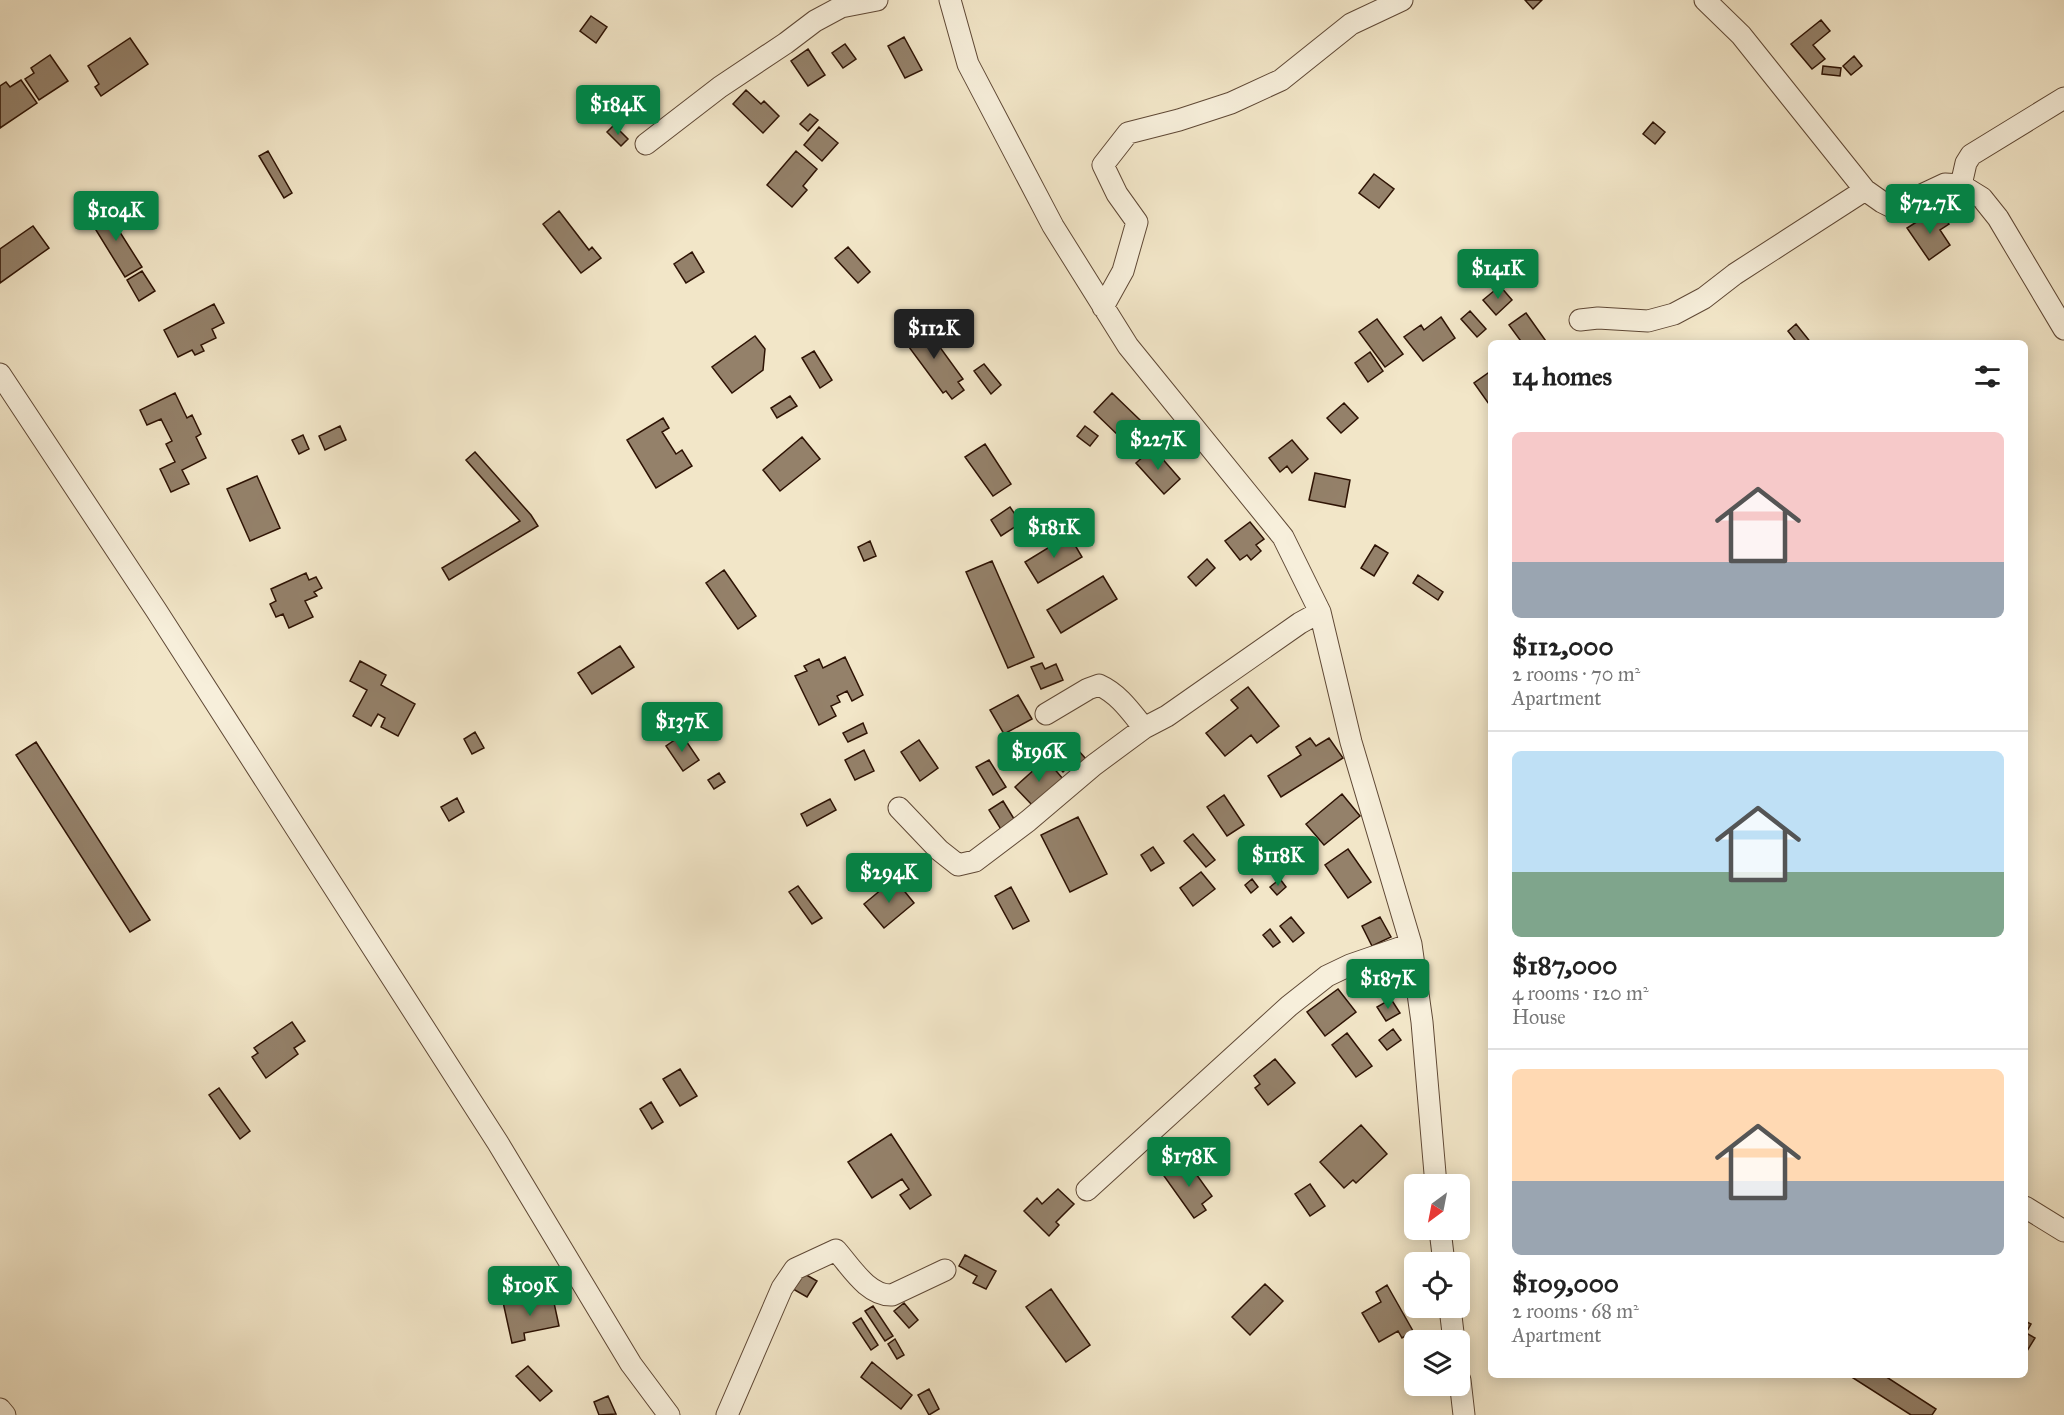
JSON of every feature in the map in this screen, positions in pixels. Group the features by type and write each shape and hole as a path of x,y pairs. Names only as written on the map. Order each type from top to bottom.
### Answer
{"street":[{"path":"646,144 720,87 815,21 841,7 877,0"},
{"path":"950,0 968,64 1053,226 1128,346 1283,537 1320,612 1351,742 1411,945 1422,1022 1435,1174"},
{"path":"1103,307 1123,271 1137,222 1117,194 1103,165 1128,133 1231,103 1281,80 1351,24 1402,0"},
{"path":"1706,0 1741,35 1865,190 1894,208 1945,184 1961,184 1982,198 1998,218 2064,329"},
{"path":"1961,184 1971,155 2064,98"},
{"path":"1580,320 1598,318 1647,321 1674,314 1704,298 1735,274 1865,190"},
{"path":"0,375 156,610 498,1143 631,1364 669,1415"},
{"path":"899,808 939,850 958,865 975,861 1028,821 1094,765 1144,728 1167,716 1320,612"},
{"path":"1046,714 1099,685 1118,697 1144,728"},
{"path":"1087,1190 1289,1006 1327,976 1350,965 1411,945"},
{"path":"2028,1210 2064,1231"},
{"path":"728,1415 782,1288 795,1269 836,1250 856,1274 878,1294 885,1295 892,1295 945,1270"},
{"path":"1462,1396 1464,1415"},
{"path":"0,1409 5,1415"}],"building":[{"path":"1525,0 1542,0 1533,9"},
{"path":"591,16 607,27 596,43 580,31"},
{"path":"1821,20 1830,31 1813,45 1825,59 1812,69 1791,44"},
{"path":"904,37 922,70 905,78 888,46"},
{"path":"130,38 148,64 101,96 95,87 99,84 88,66"},
{"path":"845,44 856,59 843,68 832,53"},
{"path":"808,49 825,75 808,86 791,61"},
{"path":"50,55 68,81 39,100 25,79 34,73 31,68"},
{"path":"1854,56 1862,66 1851,75 1843,66"},
{"path":"1823,66 1841,68 1840,76 1822,74"},
{"path":"21,80 37,103 0,128 0,86 6,82 10,87"},
{"path":"746,90 761,104 764,101 779,116 763,133 733,104"},
{"path":"810,114 818,120 808,131 800,124"},
{"path":"1653,122 1665,132 1655,144 1643,134"},
{"path":"614,125 628,139 621,146 607,132"},
{"path":"819,127 838,143 822,161 804,145"},
{"path":"268,151 292,193 284,198 259,156"},
{"path":"796,151 817,169 803,186 807,190 792,207 767,185"},
{"path":"1374,174 1394,189 1379,208 1359,193"},
{"path":"114,208 122,223 116,226 142,267 125,277 91,222"},
{"path":"559,211 589,250 592,247 601,258 581,273 543,224"},
{"path":"1941,213 1949,224 1940,230 1950,245 1929,260 1907,228 1929,214 1933,219"},
{"path":"33,226 49,248 0,283 0,249"},
{"path":"848,247 870,272 858,283 835,258"},
{"path":"692,252 704,272 686,283 674,264"},
{"path":"142,271 155,291 139,301 127,280"},
{"path":"1500,286 1512,300 1496,315 1483,300"},
{"path":"214,304 224,323 212,329 216,338 201,345 204,351 195,355 192,350 178,357 164,330"},
{"path":"1470,311 1486,329 1477,337 1461,319"},
{"path":"1526,313 1545,340 1520,340 1509,325"},
{"path":"1441,317 1455,338 1423,361 1404,337 1421,325 1424,330"},
{"path":"1377,319 1403,354 1385,367 1359,332"},
{"path":"915,322 922,331 926,328 963,379 958,382 964,390 952,399 946,391 943,393 906,343 909,341 902,331"},
{"path":"1796,324 1809,340 1795,340 1788,331"},
{"path":"755,336 765,349 763,370 732,393 712,367"},
{"path":"814,351 832,380 820,388 802,358"},
{"path":"1370,352 1383,371 1368,382 1355,363"},
{"path":"984,364 1001,385 991,394 974,371"},
{"path":"1488,373 1488,403 1474,383"},
{"path":"175,393 187,418 192,415 201,434 196,437 206,458 182,470 189,484 171,492 160,469 175,462 166,444 172,441 161,419 147,425 140,410"},
{"path":"1112,393 1140,420 1122,439 1094,412"},
{"path":"790,396 797,406 777,418 771,408"},
{"path":"1344,403 1358,418 1341,433 1327,418"},
{"path":"663,418 669,428 662,432 676,454 682,450 692,466 656,488 627,440"},
{"path":"340,426 346,440 325,450 319,436"},
{"path":"1085,426 1098,436 1090,446 1077,436"},
{"path":"303,435 309,449 299,454 292,440"},
{"path":"802,437 820,459 780,491 763,470"},
{"path":"1292,440 1308,459 1292,473 1287,466 1280,472 1269,458"},
{"path":"985,444 1011,484 993,496 965,457"},
{"path":"1153,448 1180,479 1164,494 1136,463"},
{"path":"475,452 531,515 538,526 449,580 442,568 520,521 466,460"},
{"path":"1315,473 1350,480 1345,507 1309,500"},
{"path":"257,476 280,528 250,541 227,489"},
{"path":"1010,507 1021,523 1001,536 991,520"},
{"path":"1250,522 1264,539 1256,545 1261,551 1251,560 1247,555 1240,560 1225,541"},
{"path":"1069,535 1082,557 1038,583 1025,562"},
{"path":"870,541 876,556 864,561 858,547"},
{"path":"1375,545 1388,553 1374,576 1361,568"},
{"path":"1207,559 1215,568 1196,586 1188,577"},
{"path":"992,561 1034,657 1008,668 966,572"},
{"path":"724,570 756,616 738,629 706,583"},
{"path":"306,573 309,580 316,577 322,588 314,592 317,596 305,601 313,617 289,628 283,614 276,617 270,604 276,601 271,589"},
{"path":"1418,575 1443,592 1438,600 1413,583"},
{"path":"1103,576 1117,599 1061,633 1047,610"},
{"path":"620,646 634,667 592,694 578,673"},
{"path":"845,657 863,695 852,701 847,691 837,696 840,702 831,706 836,716 819,725 795,676 807,671 804,666 819,659 823,668"},
{"path":"360,661 386,675 381,685 415,704 398,736 381,727 385,718 378,714 371,726 353,716 367,690 350,681"},
{"path":"1042,663 1045,669 1056,664 1063,680 1041,689 1031,667"},
{"path":"1248,687 1279,726 1257,743 1251,735 1225,756 1206,733 1238,708 1231,700"},
{"path":"1018,695 1032,719 1004,734 990,710"},
{"path":"863,723 867,733 848,742 843,733"},
{"path":"475,732 484,748 472,754 464,739"},
{"path":"682,735 699,760 683,771 666,746"},
{"path":"1310,738 1316,746 1329,738 1343,758 1281,797 1268,776 1301,755 1296,747"},
{"path":"919,740 938,768 920,781 901,752"},
{"path":"1069,740 1086,759 1078,767 1073,762 1063,772 1049,757"},
{"path":"36,742 150,920 130,932 16,755"},
{"path":"864,750 874,771 855,780 845,760"},
{"path":"1046,759 1063,779 1033,806 1015,787"},
{"path":"989,760 1006,787 993,795 976,767"},
{"path":"719,773 725,782 714,789 708,780"},
{"path":"1342,794 1360,816 1324,845 1306,824"},
{"path":"1224,795 1244,825 1227,836 1207,807"},
{"path":"457,798 464,812 449,821 441,807"},
{"path":"830,799 836,810 807,826 801,814"},
{"path":"1003,801 1016,822 1002,831 989,810"},
{"path":"1078,817 1107,874 1070,892 1041,835"},
{"path":"1193,834 1215,860 1206,867 1184,841"},
{"path":"1251,845 1256,851 1248,858 1243,852"},
{"path":"1153,847 1164,863 1151,871 1141,855"},
{"path":"1348,849 1371,882 1348,898 1325,865"},
{"path":"1201,872 1215,889 1193,906 1180,888"},
{"path":"1252,879 1258,887 1251,893 1245,885"},
{"path":"1280,879 1286,887 1277,895 1270,887"},
{"path":"897,882 914,903 884,928 864,904 888,884 891,887"},
{"path":"798,886 822,918 812,924 789,892"},
{"path":"1011,887 1029,921 1013,929 995,896"},
{"path":"1291,917 1304,933 1293,942 1280,926"},
{"path":"1380,917 1391,937 1372,946 1362,926"},
{"path":"1270,929 1280,942 1273,947 1263,935"},
{"path":"1338,989 1356,1012 1325,1036 1307,1012"},
{"path":"1391,999 1400,1013 1386,1021 1377,1007"},
{"path":"292,1022 305,1041 294,1048 298,1054 266,1078 252,1057 258,1053 254,1048"},
{"path":"1393,1029 1401,1040 1387,1050 1379,1040"},
{"path":"1347,1033 1372,1066 1356,1077 1332,1045"},
{"path":"1275,1059 1295,1083 1268,1105 1255,1088 1260,1084 1254,1076"},
{"path":"680,1069 697,1096 680,1106 663,1079"},
{"path":"219,1088 250,1131 240,1139 209,1095"},
{"path":"651,1102 663,1122 652,1129 640,1109"},
{"path":"1361,1125 1387,1154 1356,1183 1353,1180 1344,1188 1320,1162"},
{"path":"891,1134 931,1195 910,1209 900,1195 909,1189 902,1179 872,1198 848,1162"},
{"path":"1186,1160 1212,1196 1202,1204 1206,1210 1194,1218 1164,1176"},
{"path":"1310,1184 1325,1206 1310,1216 1295,1194"},
{"path":"1058,1189 1074,1204 1056,1222 1059,1225 1049,1236 1024,1211 1037,1198 1042,1204"},
{"path":"965,1255 996,1271 986,1289 973,1283 977,1276 959,1266"},
{"path":"803,1273 817,1281 807,1297 793,1289"},
{"path":"1265,1284 1283,1301 1250,1335 1232,1317"},
{"path":"1387,1285 1412,1330 1404,1330 1402,1338 1398,1331 1379,1342 1362,1313 1381,1302 1376,1292"},
{"path":"1051,1289 1090,1345 1066,1362 1026,1307"},
{"path":"519,1298 520,1304 553,1298 559,1326 524,1333 525,1340 512,1343 503,1302"},
{"path":"904,1303 918,1320 909,1328 894,1311"},
{"path":"873,1306 893,1336 885,1341 865,1311"},
{"path":"861,1318 878,1345 871,1350 853,1323"},
{"path":"2028,1334 2035,1338 2028,1349"},
{"path":"895,1339 904,1355 897,1359 888,1344"},
{"path":"872,1362 912,1395 901,1409 861,1377"},
{"path":"528,1366 552,1391 540,1401 516,1376"},
{"path":"1853,1378 1888,1378 1936,1409 1932,1415 1911,1415"},
{"path":"929,1389 939,1409 929,1415 918,1395"},
{"path":"608,1396 616,1414 599,1415 594,1402"}]}
